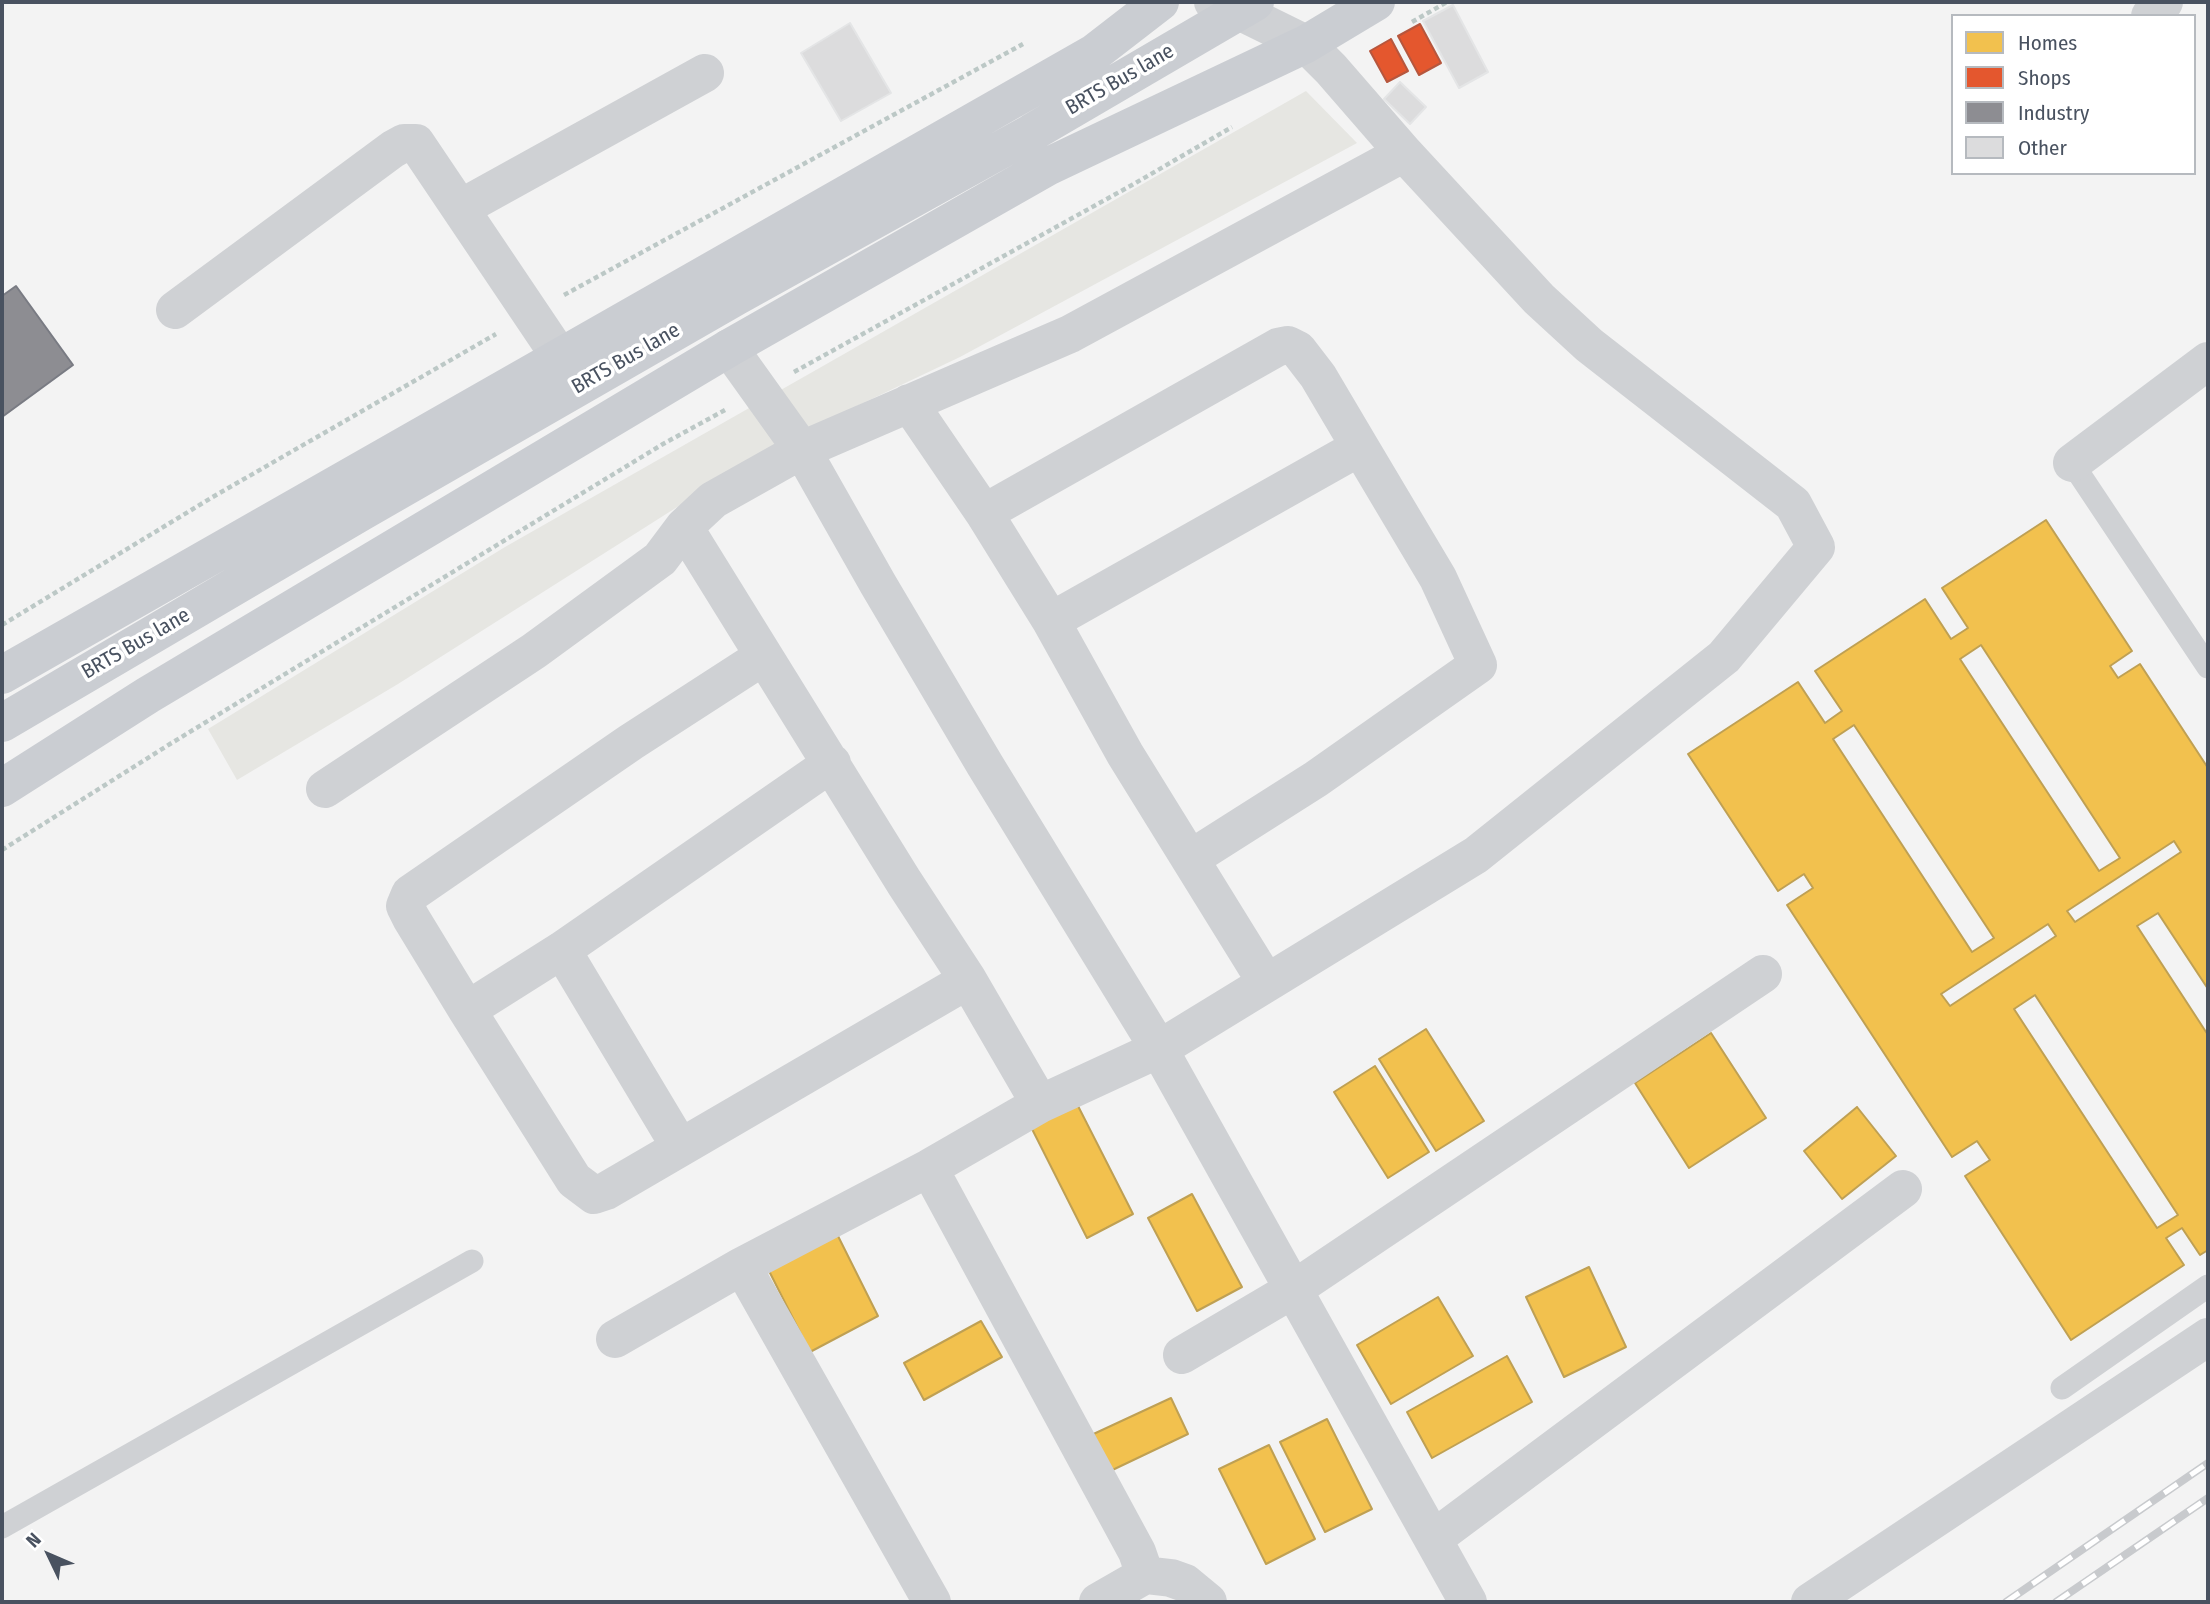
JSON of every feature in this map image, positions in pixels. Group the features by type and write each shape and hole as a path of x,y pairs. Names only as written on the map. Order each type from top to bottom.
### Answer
{"main road":[{"path":"2,675 1094,53 1160,2"},
{"name":"BRTS Bus lane","path":"2,723 748,289 1031,133 1235,5"},
{"path":"2,788 148,695 729,348 1049,166 1306,44 1389,15"}],"street":[{"path":"615,1339 742,1266 929,1168 1040,1104 1159,1049 1476,855 1724,657 1816,547 1793,504 1589,345 1539,299 1306,44 1235,5"},
{"path":"461,208 705,73"},
{"path":"175,310 393,149 404,143 416,144 560,357"},
{"path":"325,789 534,651 660,559 684,527 713,500 802,450 1070,334 1404,153"},
{"path":"984,513 1278,347 1288,345 1298,350 1318,376 1438,578 1478,665 1316,779 1190,859"},
{"path":"729,348 802,450 931,674 1159,1049 1468,1602"},
{"path":"2072,463 2208,361"},
{"path":"909,403 984,513 1051,621 1105,721 1266,982"},
{"path":"1051,621 1360,447"},
{"path":"684,527 968,981 1040,1104"},
{"path":"764,656 631,742 410,894 405,906 467,1010 574,1180 594,1195 606,1191 968,981"},
{"path":"467,1010 562,950 832,763"},
{"path":"562,950 680,1147"},
{"path":"1182,1355 1294,1289 1763,974"},
{"path":"929,1168 1137,1552 1145,1575"},
{"path":"1433,1539 1903,1189"},
{"path":"742,1266 932,1602"},
{"path":"1810,1602 2208,1337"},
{"path":"1098,1602 1145,1575 1171,1578 1185,1583 1208,1602"}],"lane":[{"path":"2072,463 2208,667"},
{"path":"2,1527 472,1261"},
{"path":"2063,1388 2208,1286"}],"path":[{"path":"1389,15 1447,2"},
{"path":"2,850 170,744 663,444 1238,124"}],"shaded area":[{"path":"1306,91 1357,143 960,357 775,445 398,684 237,780 208,729 505,547"}],"building: Homes":[{"path":"2046,520 2132,651 2110,666 2118,678 2140,664 2208,768 2208,989 2158,913 2137,926 2208,1035 2208,1250 2200,1255 2182,1228 2166,1238 2184,1265 2071,1340 1965,1176 1990,1160 1977,1141 1952,1157 1787,905 1813,888 1804,874 1778,891 1688,754 1798,682 1825,723 1842,711 1815,671 1925,599 1951,639 1968,628 1942,588","holes":["1981,645 2120,858 2099,871 1960,659","1854,725 1994,938 1972,952 1833,739","2174,841 2181,852 2075,922 2067,911","2048,924 2056,936 1950,1006 1941,994","2035,995 2178,1215 2157,1228 2014,1009"]},
{"path":"1426,1029 1484,1121 1436,1151 1379,1059"},
{"path":"1711,1033 1766,1118 1689,1168 1635,1083"},
{"path":"1375,1066 1429,1152 1388,1178 1334,1092"},
{"path":"1076,1102 1133,1214 1087,1238 1030,1125"},
{"path":"1857,1107 1896,1156 1842,1199 1804,1151"},
{"path":"1192,1194 1242,1287 1197,1311 1148,1218"},
{"path":"836,1232 878,1316 810,1352 767,1267"},
{"path":"1589,1267 1626,1347 1564,1377 1526,1297"},
{"path":"1438,1297 1473,1356 1391,1404 1357,1345"},
{"path":"981,1321 1002,1357 924,1400 904,1363"},
{"path":"1507,1356 1532,1402 1432,1458 1407,1412"},
{"path":"1171,1398 1188,1434 1104,1474 1087,1437"},
{"path":"1327,1419 1372,1509 1325,1532 1280,1442"},
{"path":"1269,1445 1315,1539 1266,1564 1219,1469"}],"building: Shops":[{"path":"1420,24 1441,63 1419,75 1398,36"},
{"path":"1391,39 1408,71 1387,82 1370,51"}],"building: Industry":[{"path":"16,286 73,365 2,417 2,296"}],"building: Other":[{"path":"1453,5 1488,72 1459,88 1423,21"},
{"path":"850,23 891,93 841,121 801,53"},
{"path":"1400,82 1426,107 1410,124 1384,99"}],"railway":[{"path":"2006,1602 2208,1463"},
{"path":"2056,1602 2208,1498"}]}
